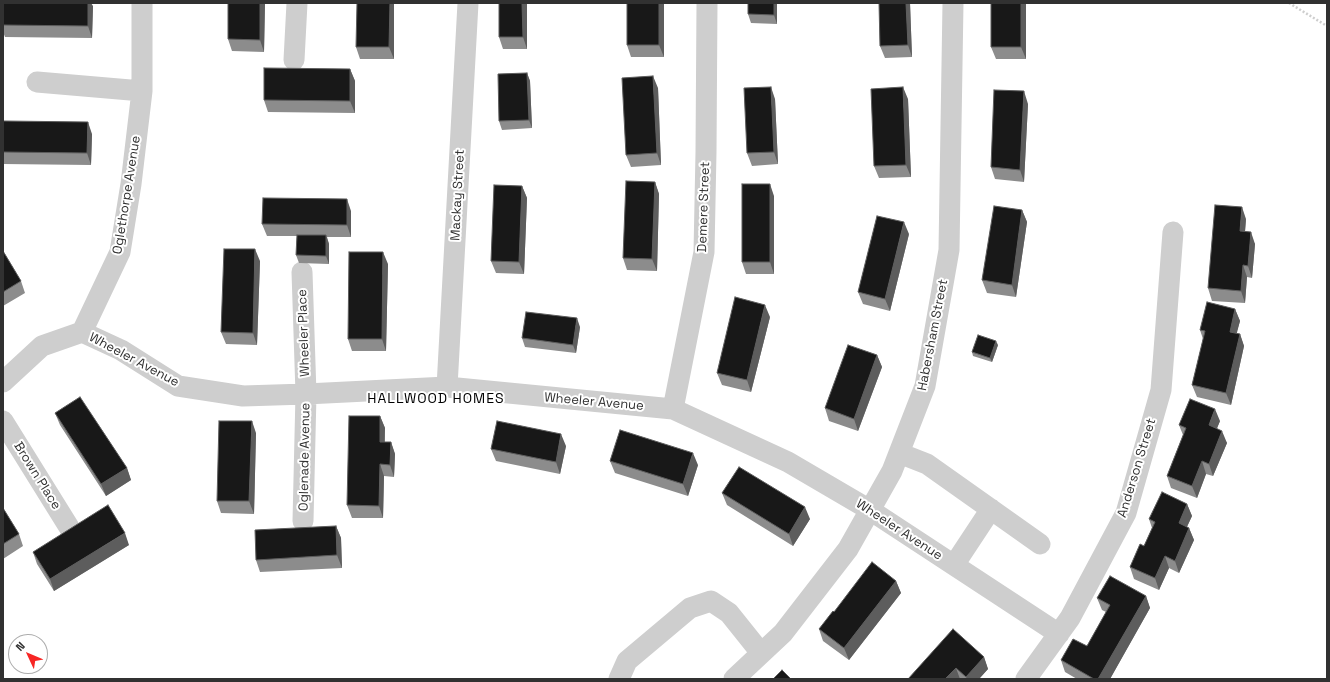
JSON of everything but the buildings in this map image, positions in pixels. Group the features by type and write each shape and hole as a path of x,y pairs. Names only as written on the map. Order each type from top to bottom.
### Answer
{"street":[{"name":"Oglethorpe Avenue","path":"82,332 120,252 131,184 142,91 142,3"},
{"path":"294,60 297,3"},
{"name":"Mackay Street","path":"447,387 468,3"},
{"name":"Demere Street","path":"673,409 704,252 707,3"},
{"name":"Habersham Street","path":"734,679 783,633 848,549 892,471 925,386 949,250 953,3"},
{"path":"37,82 142,91"},
{"name":"Anderson Street","path":"1026,679 1070,618 1126,513 1161,390 1173,232"},
{"name":"Wheeler Place","path":"302,272 306,394"},
{"path":"3,382 42,346 82,332"},
{"name":"Wheeler Avenue","path":"82,332 121,350 178,386 243,396 447,387 673,409 788,462 870,510 1059,634"},
{"name":"Oglenade Avenue","path":"303,521 306,394"},
{"name":"Brown Place","path":"3,421 72,532"},
{"path":"899,453 927,464 1040,544"},
{"path":"954,565 991,509"},
{"path":"619,679 627,661 690,608 711,601 729,613 761,653"}],"path":[{"path":"1289,3 1327,26"}],"district":[{"name":"HALLWOOD HOMES","path":"436,399"}]}
